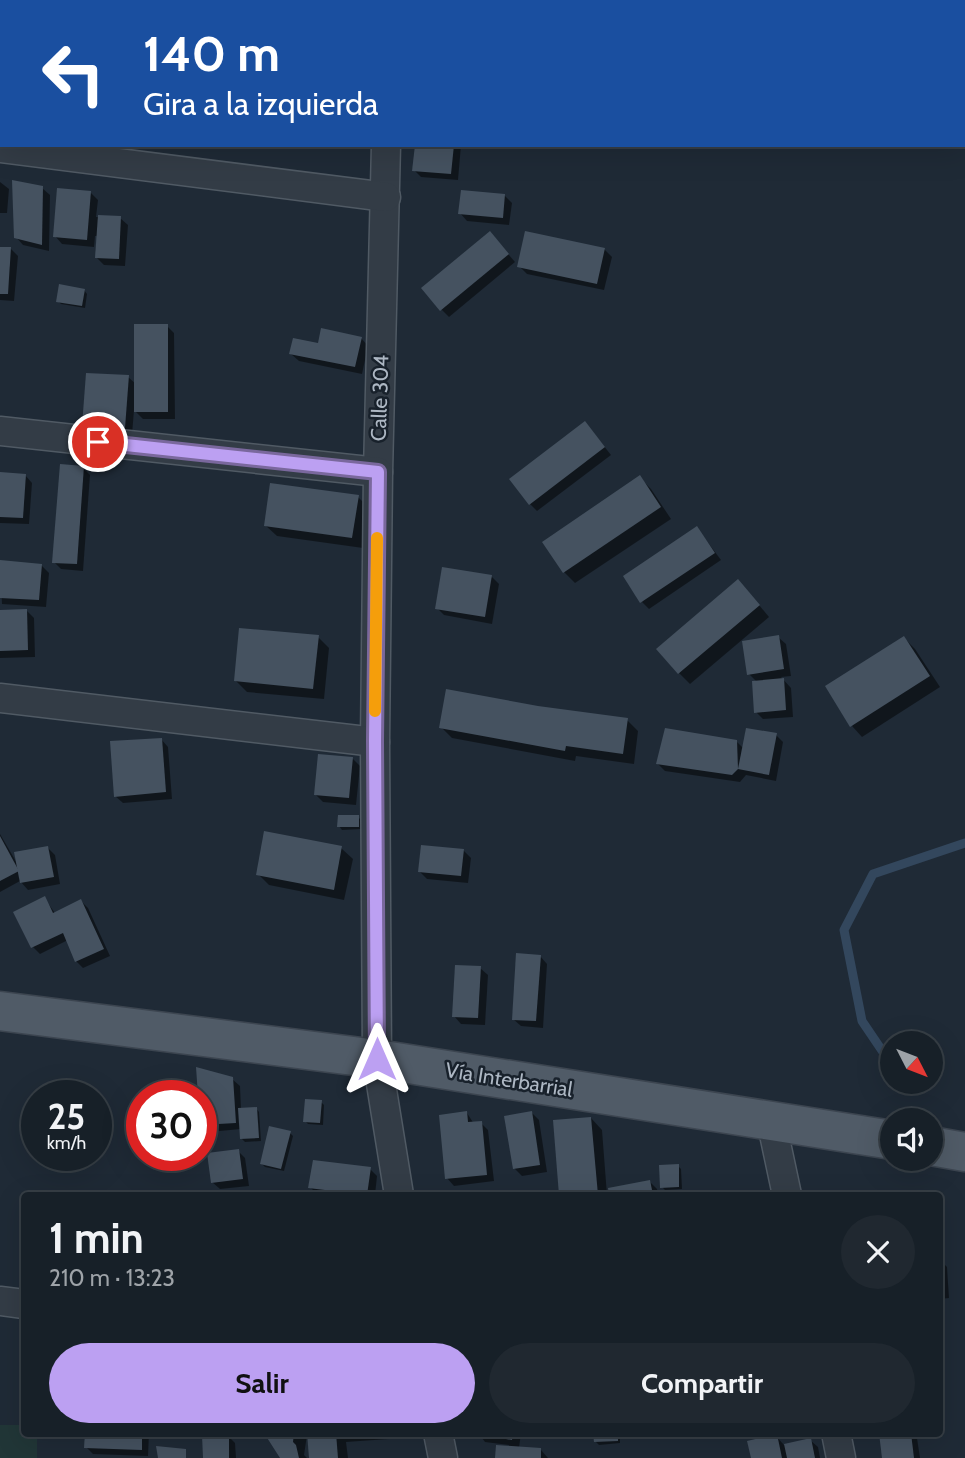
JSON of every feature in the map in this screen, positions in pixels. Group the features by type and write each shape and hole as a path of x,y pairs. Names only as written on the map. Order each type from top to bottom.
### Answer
{"main road":[{"name":"Vía Interbarrial","path":"0,1011 377,1059 880,1138"},
{"path":"943,1148 965,1152"}],"street":[{"name":"Calle 304","path":"386,147 375,741 377,1059 399,1192"},
{"path":"0,148 386,197"},
{"path":"0,431 378,472"},
{"path":"0,698 375,741"},
{"path":"771,1120 786,1192"},
{"path":"0,1301 21,1304"},
{"path":"439,1437 443,1458"},
{"path":"837,1437 841,1458"}],"green space":[{"path":"0,1425 21,1425 21,1437 37,1437 37,1458 0,1458"}],"building":[{"path":"415,147 454,147 451,174 412,171"},
{"path":"12,180 43,186 42,245 14,238"},
{"path":"57,188 91,191 87,240 53,237"},
{"path":"461,190 505,194 503,218 458,214"},
{"path":"98,215 121,216 119,259 95,258"},
{"path":"490,231 509,254 440,311 421,288"},
{"path":"525,231 605,248 597,284 517,267"},
{"path":"0,247 11,247 8,294 0,294"},
{"path":"59,284 85,289 82,306 56,302"},
{"path":"134,324 168,324 168,412 134,412"},
{"path":"321,328 362,337 355,367 289,354 293,338 318,343"},
{"path":"86,373 129,375 125,428 82,426"},
{"path":"585,421 605,447 529,505 509,479"},
{"path":"60,464 84,466 77,564 52,563"},
{"path":"0,472 26,474 23,518 0,517"},
{"path":"640,475 661,507 563,573 542,542"},
{"path":"270,483 359,495 352,538 264,526"},
{"path":"697,526 715,553 640,603 623,576"},
{"path":"0,560 42,564 39,600 0,598"},
{"path":"442,567 492,575 485,617 435,609"},
{"path":"738,579 760,605 678,674 656,649"},
{"path":"27,609 28,650 0,651 0,610"},
{"path":"239,628 319,635 313,689 234,681"},
{"path":"779,635 784,669 747,675 742,641"},
{"path":"904,636 930,676 850,727 825,686"},
{"path":"784,678 786,710 754,713 752,681"},
{"path":"446,689 538,706 628,718 623,754 566,746 565,751 439,728"},
{"path":"665,728 737,740 738,769 732,775 656,764"},
{"path":"746,728 777,733 769,775 738,769"},
{"path":"162,738 166,792 114,797 110,741"},
{"path":"318,754 353,757 349,798 314,795"},
{"path":"338,815 359,815 359,827 337,827"},
{"path":"264,831 342,846 334,890 256,875"},
{"path":"0,836 19,871 0,881"},
{"path":"421,845 464,849 461,876 418,872"},
{"path":"48,846 54,877 20,883 14,852"},
{"path":"45,896 53,913 81,899 104,949 75,962 63,933 31,948 13,912"},
{"path":"516,953 541,955 536,1021 512,1020"},
{"path":"455,965 481,966 478,1018 452,1017"},
{"path":"196,1067 233,1077 236,1123 217,1124 217,1080 197,1080"},
{"path":"305,1099 322,1100 320,1123 303,1122"},
{"path":"257,1107 259,1138 240,1139 238,1108"},
{"path":"467,1111 468,1122 482,1121 487,1175 445,1179 439,1115"},
{"path":"532,1111 540,1165 513,1169 504,1116"},
{"path":"591,1117 598,1192 559,1192 553,1120"},
{"path":"269,1126 291,1131 281,1169 260,1164"},
{"path":"239,1149 243,1179 211,1183 209,1171 217,1171 217,1152"},
{"path":"313,1160 371,1167 367,1192 308,1188"},
{"path":"679,1164 679,1187 660,1188 659,1165"},
{"path":"650,1180 652,1192 609,1192 608,1188"},
{"path":"85,1437 142,1437 142,1450 84,1448"},
{"path":"202,1437 229,1437 229,1458 203,1458"},
{"path":"267,1437 294,1437 299,1458 280,1458"},
{"path":"307,1437 336,1437 338,1458 309,1458"},
{"path":"593,1437 618,1437 618,1441 594,1442"},
{"path":"778,1437 782,1458 751,1458 747,1441"},
{"path":"879,1437 911,1437 914,1458 882,1458"},
{"path":"811,1438 815,1458 787,1458 784,1444"},
{"path":"496,1445 541,1448 541,1458 495,1458"},
{"path":"156,1446 186,1449 186,1458 158,1458"}],"waterway":[{"path":"880,1048 862,1021 844,930 873,874 965,843"}],"slow traffic":[{"path":"375,711 377,538"}],"route":[{"path":"98,442 378,472 375,741 377,1059"}]}
